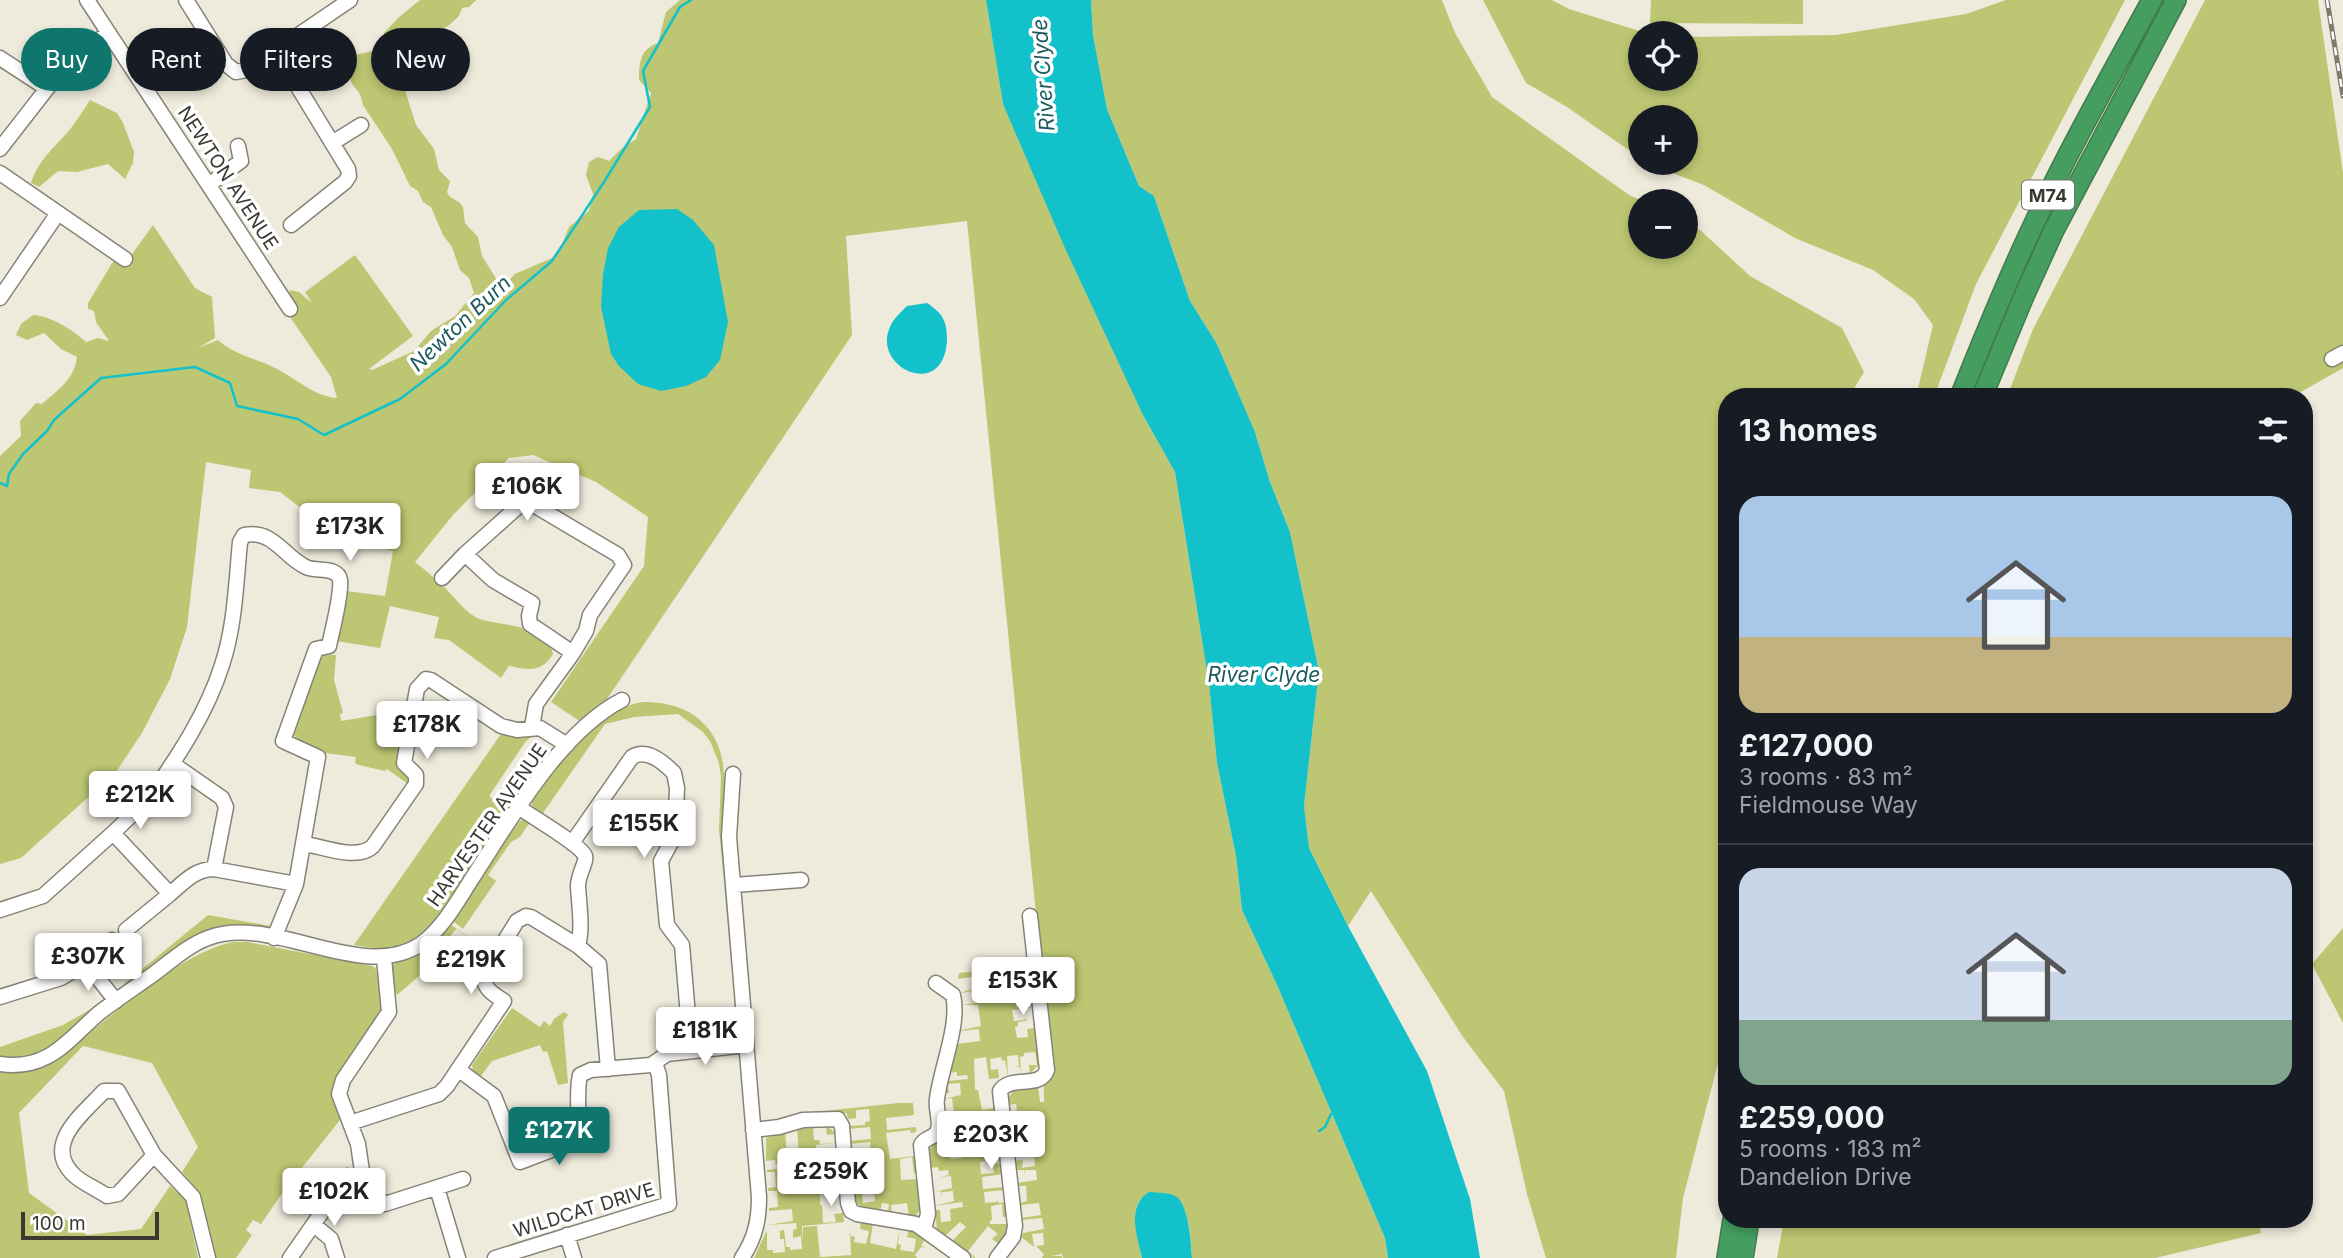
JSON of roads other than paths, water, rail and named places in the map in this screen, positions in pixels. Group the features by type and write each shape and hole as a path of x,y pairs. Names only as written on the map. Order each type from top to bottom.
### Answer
{"highway":[{"name":"M74","path":"1964,388 2034,223 2082,127 2152,0"},
{"name":"M74","path":"1986,388 2024,296 2096,147 2176,0"},
{"path":"2024,296 2189,0"},
{"path":"1727,1258 1732,1228"},
{"path":"1743,1258 1748,1228"}],"street":[{"name":"NEWTON AVENUE","path":"87,0 106,28"},
{"path":"186,0 226,64 236,72 240,71"},
{"path":"309,28 350,0"},
{"name":"NEWTON AVENUE","path":"112,37 290,309"},
{"path":"0,58 21,72"},
{"path":"0,149 44,91"},
{"path":"291,225 349,176 348,170 300,91"},
{"path":"332,143 361,125"},
{"path":"238,146 241,162 254,171"},
{"path":"210,184 241,162"},
{"path":"0,173 124,259"},
{"path":"0,298 58,212"},
{"path":"442,578 521,504 532,504 618,555 624,565 622,570 590,615 586,631 573,653 536,704 532,727"},
{"path":"0,910 43,896 147,801 173,764 204,711 222,665 232,625 240,542 244,535 252,533 282,548 306,568 338,575 340,580 329,646 316,649 283,741 318,757 296,884 274,938"},
{"path":"465,554 493,580 532,603 530,624 573,653"},
{"path":"305,844 358,853 367,852 373,846 416,784 416,775 404,763 417,689 426,680 431,680 501,726 517,730 532,727 547,731 567,745"},
{"name":"HARVESTER AVENUE","path":"384,958 420,944 437,929 544,771 594,718 622,700"},
{"path":"572,843 636,754 648,754 674,773 677,788 674,835 661,861 667,925 682,945 691,1051"},
{"path":"173,764 222,798 226,807 214,869"},
{"path":"733,774 729,837 759,1219 756,1233 742,1258"},
{"path":"520,808 584,853 586,859 578,877 581,934 578,946"},
{"path":"113,833 170,894"},
{"path":"126,930 196,872 214,869 296,884"},
{"path":"734,886 801,880"},
{"path":"350,1123 439,1094 459,1070 504,1001 488,990 483,976 517,921 526,916 578,946 599,964 608,1069"},
{"path":"997,1258 1013,1237 1015,1226 1000,1091 1008,1083 1040,1079 1047,1070 1030,916"},
{"path":"0,1064 23,1065 42,1060 61,1050 99,1014 206,939 236,932 384,958 389,1012 343,1080 339,1094 358,1144 363,1178 372,1195 385,1204 463,1180"},
{"path":"0,997 61,978 86,963 112,940"},
{"path":"86,963 116,1001"},
{"path":"924,1229 928,1214 921,1145 938,1129 937,1098 955,1010 953,995 936,983"},
{"path":"459,1070 494,1096 520,1162 575,1141 579,1127 577,1088 580,1075 590,1070 655,1063 665,1054 746,1045"},
{"name":"WILDCAT DRIVE","path":"495,1258 669,1204 659,1075 655,1063"},
{"path":"154,1155 117,1194 107,1196 75,1175 64,1161 62,1146 67,1130 104,1091 118,1091 154,1155 193,1197 208,1258"},
{"path":"753,1130 779,1127 797,1121 838,1119 842,1126 848,1205 851,1211 914,1223 963,1258"},
{"path":"290,1258 347,1176"},
{"path":"437,1188 458,1258"},
{"path":"337,1190 352,1201"},
{"path":"314,1226 331,1239 337,1258"},
{"path":"567,1235 574,1258"}],"water":[{"name":"River Clyde","path":"986,0 1091,0 1093,35 1107,109 1139,186 1154,196 1190,301 1217,344 1255,432 1270,482 1290,532 1319,671 1304,806 1309,848 1427,1071 1470,1199 1480,1258 1388,1258 1385,1238 1277,985 1242,910 1236,856 1217,763 1209,684 1175,472 1143,415 1064,246 1003,104"},
{"path":"677,209 693,220 714,245 728,322 720,360 706,377 686,386 661,391 638,384 611,354 601,307 603,274 608,248 619,227 639,210"},
{"path":"927,303 945,322 947,339 943,358 935,369 923,374 911,372 899,365 891,355 887,342 895,318 907,306"},
{"path":"1149,1192 1171,1194 1181,1202 1189,1226 1192,1258 1142,1258 1135,1213 1142,1198"}],"waterway":[{"name":"Newton Burn","path":"0,483 7,486 9,474 23,454 47,431 54,420 101,378 195,367 230,383 237,406 298,419 324,435 400,399 446,364 506,300 552,261 650,107 643,71 680,7 691,0"},
{"path":"1319,1131 1325,1127 1331,1114"}],"railway":[{"path":"2327,0 2343,96"}]}
